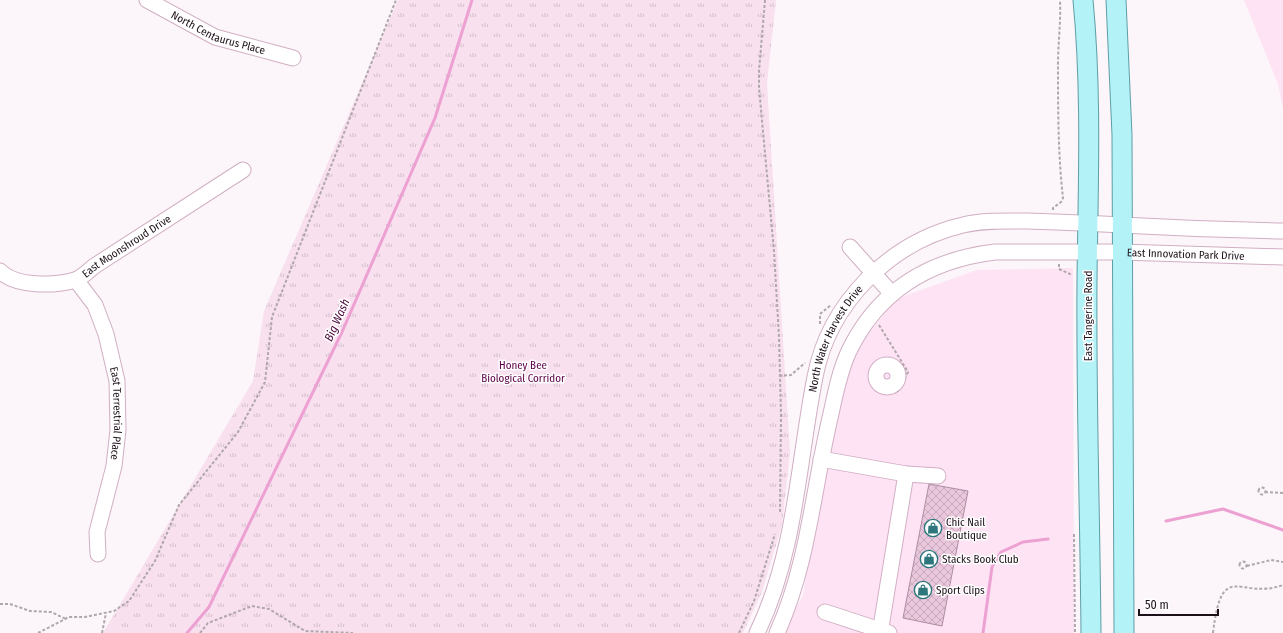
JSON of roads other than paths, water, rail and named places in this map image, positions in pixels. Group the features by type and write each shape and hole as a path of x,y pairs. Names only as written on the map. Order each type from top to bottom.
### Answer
{"main road":[{"name":"East Tangerine Road","path":"1083,0 1087,54 1091,633"},
{"path":"1116,0 1122,135 1121,252 1124,633"}],"street":[{"name":"North Centaurus Place","path":"147,0 215,37 293,58"},
{"name":"East Moonshroud Drive","path":"2,278 39,285 76,280 96,265 243,170"},
{"name":"North Water Harvest Drive","path":"757,633 774,594 789,538 819,359 834,323 842,309 858,289 875,273 916,243 947,229 978,222 995,221 1088,222 1121,225"},
{"path":"1121,225 1283,231"},
{"path":"850,247 875,273 892,294"},
{"name":"North Water Harvest Drive","path":"777,633 790,600 804,551 821,459 846,360 858,336 873,314 892,294 923,272 956,259 995,252 1088,251"},
{"name":"East Innovation Park Drive","path":"1088,251 1283,257"},
{"name":"East Terrestrial Place","path":"76,280 95,305 106,334 117,381 118,430 114,466 97,532 98,554"},
{"path":"821,459 906,474 938,476"},
{"path":"825,612 883,632 906,474"}],"waterway":[{"name":"Big Wash","path":"187,633 209,607 342,332 435,118 472,0"},
{"path":"1166,521 1223,509 1283,530"},
{"path":"983,633 992,567 1001,552 1023,542 1048,539"}],"place":[{"name":"Chic Nail Boutique","path":"933,528"},
{"name":"Stacks Book Club","path":"929,559"},
{"name":"Sport Clips","path":"923,590"}],"park label":[{"name":"Honey Bee Biological Corridor","path":"523,371"}]}
